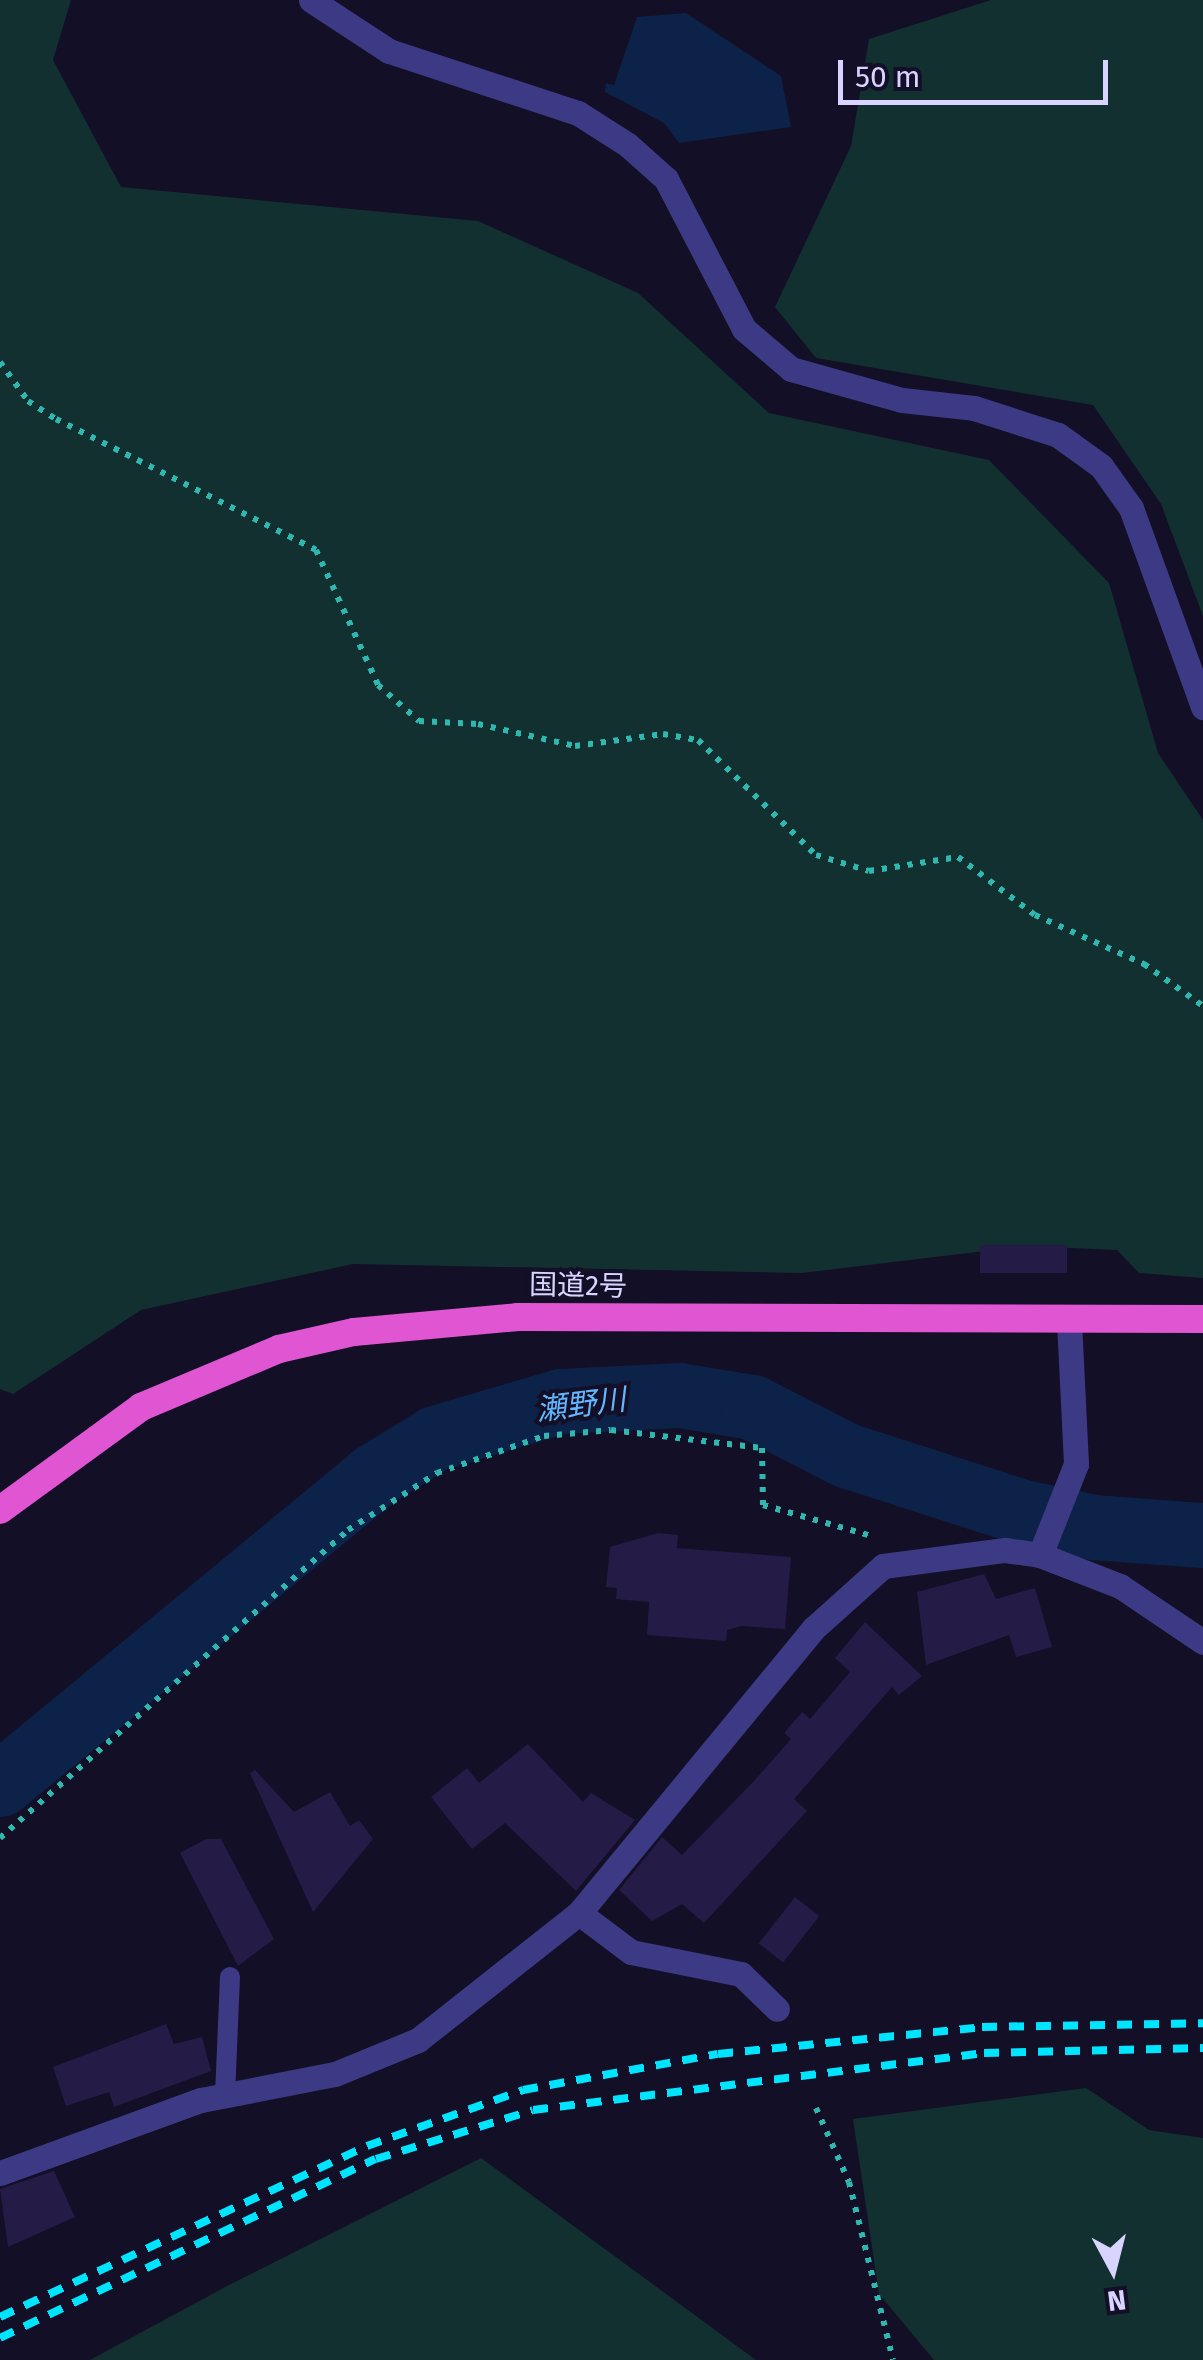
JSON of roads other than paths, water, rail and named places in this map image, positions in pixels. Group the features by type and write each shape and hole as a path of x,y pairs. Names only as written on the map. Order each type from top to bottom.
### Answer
{"highway":[{"name":"国道2号","path":"0,1510 141,1407 279,1349 354,1332 518,1317 1203,1319"}],"street":[{"path":"310,0 389,51 578,113 628,145 666,179 744,328 791,370 902,400 974,408 1058,435 1100,466 1131,508 1203,707"},
{"path":"1044,1545 1076,1464 1069,1320"},
{"path":"0,2173 225,2096 335,2074 418,2040 579,1912 814,1628 867,1577 908,1560 1044,1545 1120,1586 1203,1642"},
{"path":"579,1912 631,1952 740,1974 777,2009"}],"lane":[{"path":"225,2096 230,1976"}],"water":[{"path":"686,13 781,76 791,127 679,143 664,123 605,92 606,83 614,85 637,17"}],"waterway":[{"name":"瀬野川","path":"0,1784 373,1476 435,1438 560,1401 679,1395 752,1407 846,1455 1019,1511 1093,1527 1203,1535"}],"railway":[{"path":"0,2317 367,2146 523,2090 718,2054 982,2027 1203,2023"},
{"path":"0,2338 376,2159 533,2110 984,2053 1203,2048"}]}
